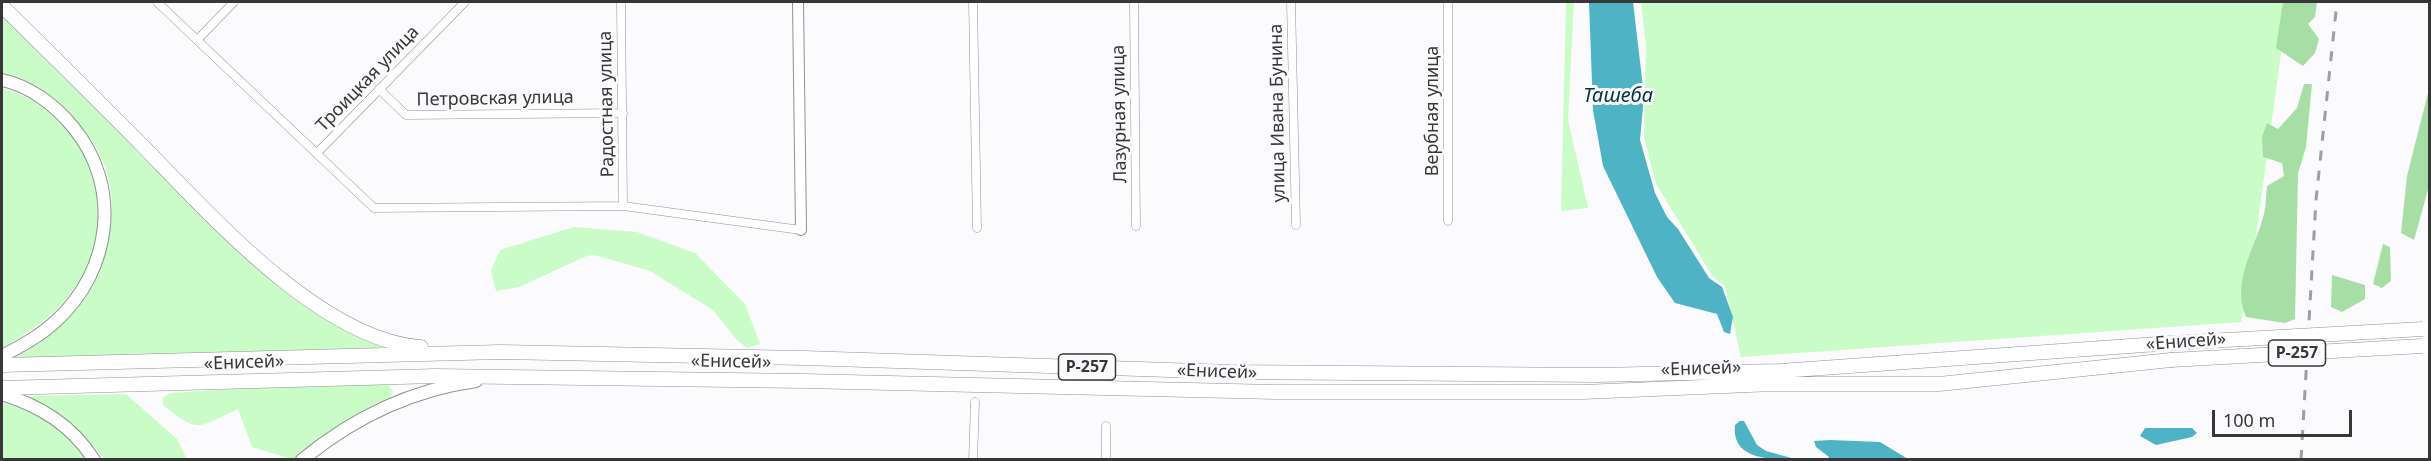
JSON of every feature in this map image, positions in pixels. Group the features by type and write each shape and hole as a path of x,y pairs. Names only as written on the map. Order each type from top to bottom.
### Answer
{"highway":[{"path":"2,6 222,225 309,299 342,321 376,337 405,345 501,352"},
{"name":"«Енисей»","path":"2,365 501,352 816,358 1230,372 1597,375 1780,371 2172,343 2426,329"},
{"name":"«Енисей»","path":"2,388 513,376 1275,392 1583,392 1773,384 1939,384 2171,360 2426,345"}],"main road":[{"path":"2,80 12,82 41,97 66,118 83,138 98,167 105,198 106,231 96,263 80,292 57,321 27,343 2,356"},
{"path":"302,459 358,420 399,400 453,384 513,376"},
{"path":"2,394 51,415 70,430 94,459"}],"street":[{"path":"157,2 374,208 623,206 801,230 798,2"},
{"path":"198,39 234,2"},
{"name":"Троицкая улица","path":"317,153 465,2"},
{"name":"Радостная улица","path":"621,2 623,206"},
{"path":"973,2 977,228"},
{"name":"Лазурная улица","path":"1134,2 1136,225"},
{"name":"улица Ивана Бунина","path":"1291,2 1296,225"},
{"name":"Вербная улица","path":"1448,2 1448,221"},
{"name":"Петровская улица","path":"379,89 406,115 623,113"},
{"path":"973,459 975,402"},
{"path":"1106,426 1106,459"}],"green space":[{"path":"1566,2 1574,2 1568,120 1588,208 1561,211"},
{"path":"1641,2 2288,2 2249,287 2241,322 1741,357 1725,286 1713,277 1656,184 1644,137 1646,47"},
{"path":"2283,2 2317,2 2315,17 2308,24 2319,39 2315,53 2303,66 2276,48"},
{"path":"2,11 219,229 340,324 389,351 4,359 37,343 63,320 84,294 100,265 109,234 112,203 106,171 92,141 69,114 2,75"},
{"path":"2304,84 2312,84 2306,147 2298,173 2295,319 2285,323 2246,317 2241,291 2243,278 2264,214 2267,186 2284,176 2282,163 2263,157 2262,137 2267,123 2278,129 2297,108"},
{"path":"2,88 35,102 70,133 89,160 96,176 100,211 92,256 71,293 40,323 2,348"},
{"path":"2429,89 2429,186 2414,240 2401,233 2407,176"},
{"path":"574,227 637,232 695,253 745,304 760,344 747,348 736,339 713,310 650,271 591,254 519,287 496,291 491,271 500,250"},
{"path":"2383,244 2390,247 2391,281 2382,288 2373,284"},
{"path":"2332,275 2365,285 2365,299 2342,312 2331,307"},
{"path":"332,383 388,385 393,391 391,397 295,460 252,447 238,409 199,425 185,421 163,405 163,398 170,393"},
{"path":"126,394 177,439 187,459 104,459 87,439 68,423 24,396"},
{"path":"2,402 27,410 51,423 73,440 91,460 2,460"}],"water":[{"name":"Ташеба","path":"1589,2 1633,2 1644,96 1640,140 1655,193 1667,217 1678,229 1709,278 1722,287 1733,317 1730,334 1724,332 1717,314 1675,303 1657,277 1603,166 1593,110"},
{"path":"1744,421 1757,445 1766,451 1795,459 1764,458 1746,451 1735,437 1735,425"},
{"path":"2145,428 2192,428 2197,433 2192,437 2156,445 2140,436"},
{"path":"1814,441 1880,442 1908,459 1827,459 1829,457 1816,447"}],"railway":[{"path":"2301,460 2316,200 2337,2"}]}
